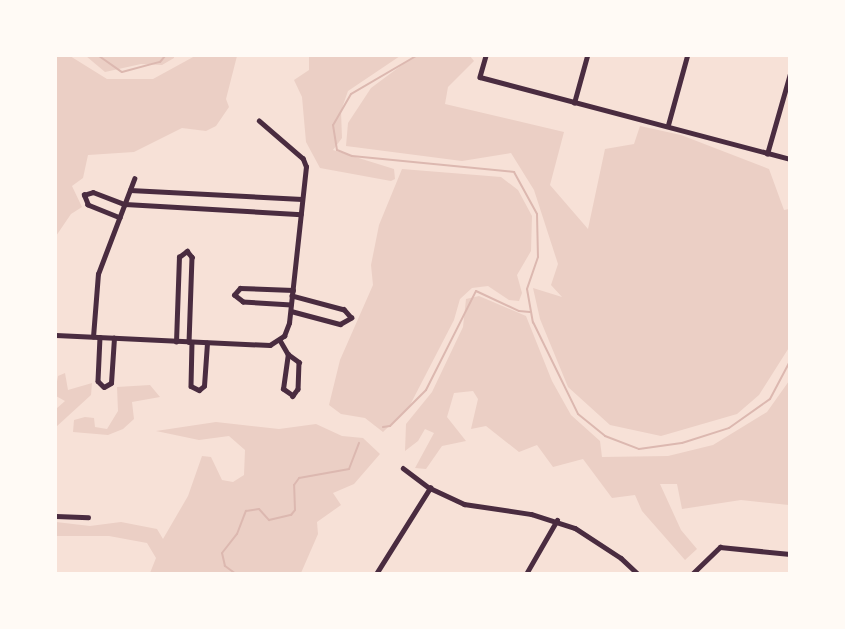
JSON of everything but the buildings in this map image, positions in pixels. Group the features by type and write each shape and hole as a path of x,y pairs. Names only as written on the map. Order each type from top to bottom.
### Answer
{"street":[{"path":"486,56 480,77 789,159"},
{"path":"574,103 587,56"},
{"path":"668,126 687,56"},
{"path":"767,154 789,74"},
{"path":"56,335 270,345 280,340 287,331 291,308 306,167 303,159 259,121"},
{"path":"93,337 98,274 134,179"},
{"path":"130,190 302,199"},
{"path":"120,218 88,205 82,197 93,192 125,204 301,214"},
{"path":"176,342 179,257 187,251 192,256 190,386 199,390 204,386 207,343"},
{"path":"240,288 292,293 344,310 351,318 340,324 291,308 243,302 234,295 240,288"},
{"path":"100,337 98,381 104,387 111,383 114,338"},
{"path":"280,340 288,354 299,362 298,389 293,396 283,389 288,354"},
{"path":"403,468 430,488 464,504 557,520 599,542 638,573"},
{"path":"376,573 430,488"},
{"path":"56,516 88,517"},
{"path":"526,573 557,520"},
{"path":"692,573 720,547 789,554"}],"shaded area":[{"path":"56,56 70,56 107,79 153,79 195,56 237,56 226,99 229,107 216,126 206,131 182,128 134,152 88,155 83,178 72,186 82,207 71,214 56,236"},
{"path":"86,56 174,56 174,58 162,65 141,64 105,72"},
{"path":"309,56 400,56 348,91 341,111 342,138 333,150 394,169 395,179 391,181 320,168 306,142 302,97 294,80 309,70"},
{"path":"414,56 470,56 474,61 448,87 445,104 564,132 550,185 588,229 605,149 634,144 640,126 681,135 769,169 784,210 789,209 790,346 759,395 737,414 661,436 610,425 568,387 540,319 533,288 562,297 551,285 558,264 534,190 511,153 462,161 346,146 348,123 371,88"},
{"path":"402,169 501,177 518,190 532,216 531,251 517,275 522,293 519,301 509,300 488,286 472,288 460,299 454,320 409,407 383,432 365,418 341,414 329,405 340,360 373,285 371,265 379,225"},
{"path":"479,296 526,316 552,381 571,415 600,441 602,457 668,456 713,445 767,412 789,381 789,505 741,500 682,509 677,484 660,484 681,530 697,549 685,560 642,511 635,495 612,498 583,459 553,467 537,445 519,452 486,426 471,429 478,399 473,391 454,393 447,417 466,441 442,446 426,469 415,468 434,433 425,429 418,441 405,451 406,424 432,392 463,327 466,299"},
{"path":"65,373 68,390 92,383 91,395 56,427 56,409 65,401 56,396 56,387 58,376"},
{"path":"150,385 160,397 132,402 134,419 123,429 108,435 73,432 74,420 85,417 94,418 95,427 107,429 118,411 117,387"},
{"path":"216,422 279,429 316,424 342,436 363,438 380,454 354,484 333,493 341,505 317,522 318,534 301,573 150,573 156,558 147,543 109,536 56,536 56,522 90,526 121,522 157,529 163,539 188,496 202,456 211,457 222,480 233,482 244,475 245,450 229,436 199,440 156,431"}],"waterway":[{"path":"99,56 122,72 160,62 165,56"},
{"path":"416,56 351,94 333,125 337,150 352,156 514,172 537,214 538,257 527,289 533,322 578,414 605,436 639,449 682,443 729,428 770,399 790,361"},
{"path":"383,427 390,426 426,390 476,291 519,311 530,312"},
{"path":"236,574 225,566 222,553 237,534 246,511 259,509 269,520 291,515 295,510 294,485 299,478 349,469 359,443"}]}
